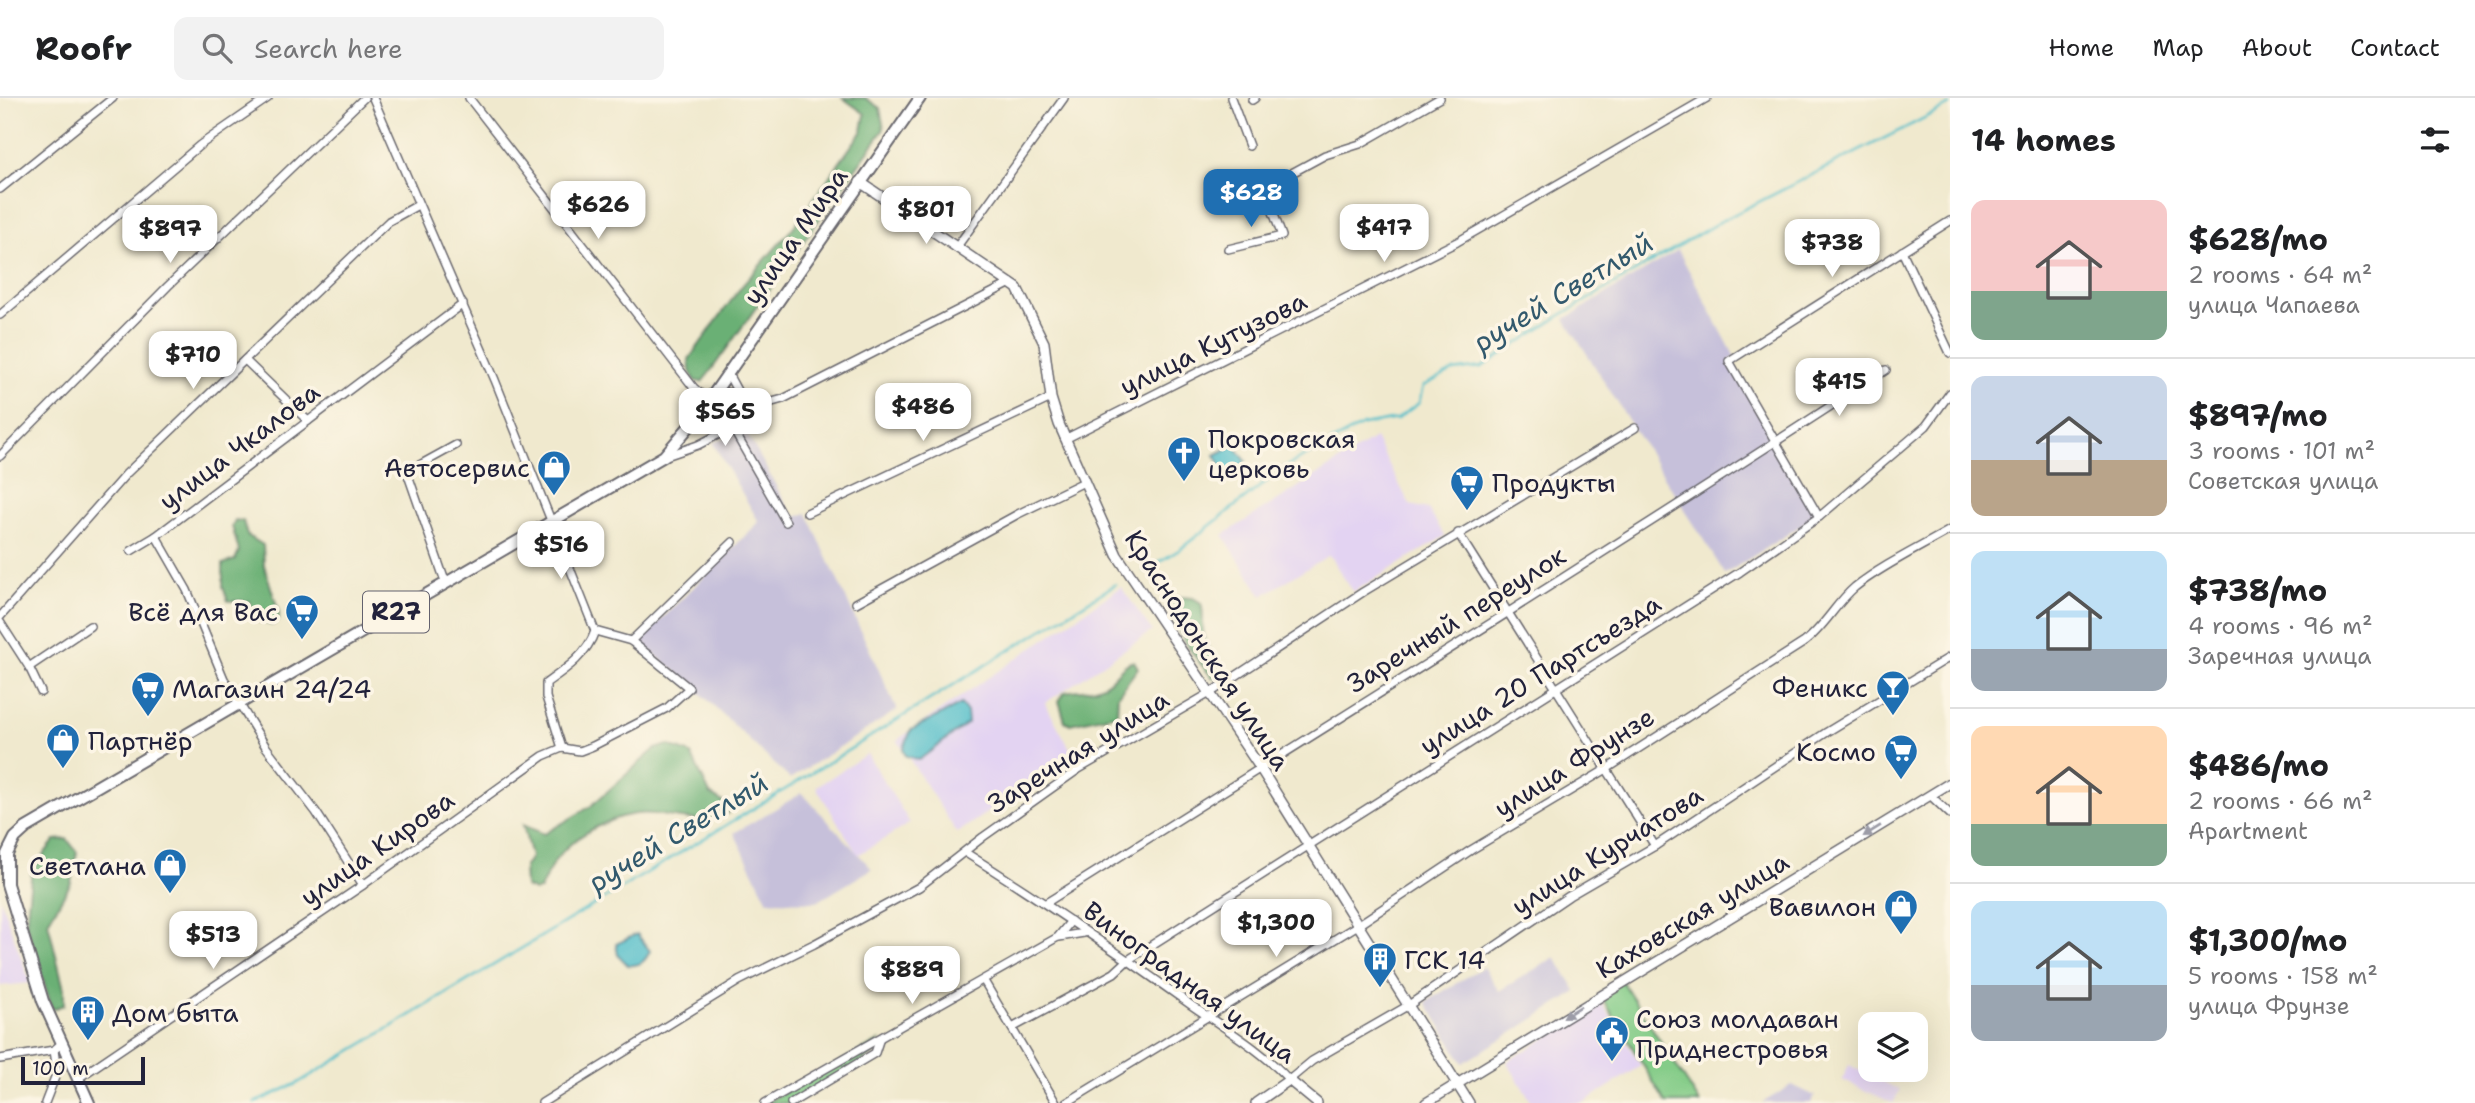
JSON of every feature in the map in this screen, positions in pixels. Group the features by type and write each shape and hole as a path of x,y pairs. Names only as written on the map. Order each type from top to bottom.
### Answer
{"main road":[{"name":"улица Мира","path":"709,401 920,98"},
{"path":"730,430 711,424 709,401 723,394 739,396"},
{"name":"R27","path":"89,1103 71,1065 58,1047 2,871 8,849 26,828 239,701 664,456 709,401"}],"street":[{"path":"0,189 113,98"},
{"path":"0,315 200,145 268,98"},
{"path":"0,456 168,286 364,98"},
{"path":"373,98 463,304 595,631 591,643 570,667 546,683 546,697 562,748"},
{"path":"470,98 694,388 709,401"},
{"path":"956,248 1064,98"},
{"path":"1231,98 1249,146"},
{"path":"1228,249 1282,236 1264,188 1325,155 1360,144 1440,98"},
{"name":"улица Кутузова","path":"1066,439 1457,242 1707,98"},
{"name":"Краснодонская улица","path":"860,182 1011,283 1022,295 1044,343 1051,398 1066,439 1118,555 1259,766 1469,1103"},
{"path":"0,617 126,474 389,221 418,205"},
{"path":"1819,517 1729,362 1950,220"},
{"path":"1902,251 1950,353"},
{"path":"747,409 783,399 1011,283"},
{"name":"улица Чкалова","path":"363,885 316,812 266,747 224,678 187,590 156,536 463,304"},
{"path":"245,360 308,421"},
{"name":"Заречный переулок","path":"1046,903 1259,766 1509,613 1886,370"},
{"path":"664,456 730,430 745,421 747,409 728,374"},
{"name":"улица 20 Партсъезда","path":"1012,1028 1114,973 1128,960 1308,844 1710,593 1819,517 1926,425 1950,393"},
{"path":"807,513 1051,398"},
{"name":"Заречная улица","path":"542,1103 739,981 919,887 966,853 983,837 1079,769 1210,693 1458,533 1635,428"},
{"path":"730,430 786,522"},
{"path":"446,584 407,472 456,445"},
{"path":"856,603 1018,514 1084,482"},
{"name":"улица Фрунзе","path":"1066,1103 1358,925 1471,850 1605,770 1803,643 1822,627 1838,604 1856,587 1950,530"},
{"path":"1458,533 1655,846"},
{"path":"131,551 156,536"},
{"path":"595,631 631,641 733,542"},
{"path":"0,622 30,667 41,692"},
{"path":"30,667 90,626"},
{"name":"улица Кирова","path":"77,1079 363,885 543,756 562,748 580,751 593,746 667,708 689,688 631,641"},
{"name":"улица Курчатова","path":"1289,1080 1312,1061 1409,1005 1569,896 1655,846 1827,732 1950,657"},
{"name":"Каховская улица","path":"1426,1103 1950,783"},
{"path":"1930,796 1950,814"},
{"name":"Виноградная улица","path":"966,853 1046,903 1209,1017 1267,1059 1317,1103"},
{"path":"1059,937 1070,921"},
{"path":"765,1103 1059,937 1078,932 1088,934"},
{"path":"984,981 1056,1103"},
{"path":"791,1103 875,1053 879,1041"},
{"path":"0,1059 58,1047 57,1072 45,1103"},
{"path":"57,1072 71,1065"},
{"path":"1256,1103 1289,1080"}],"shaded area":[{"path":"1678,250 1735,357 1729,361 1816,516 1725,574 1565,319"},
{"path":"744,428 792,515 787,520 807,513 897,710 790,779 691,684 639,642 759,522 713,443"},
{"path":"1375,438 1410,505 1428,509 1445,536 1353,592 1329,555 1262,596 1223,535"},
{"path":"1121,587 1152,631 1045,703 1073,754 957,833 897,740"},
{"path":"867,754 910,823 858,855 816,787"},
{"path":"802,793 872,869 817,902 768,901 734,833"},
{"path":"0,898 30,983 0,986"},
{"path":"1555,957 1577,992 1463,1063 1426,1002 1483,967 1499,991"},
{"path":"1602,1003 1641,1066 1583,1103 1532,1103 1507,1062"},
{"path":"1849,1065 1858,1069 1858,1082 1884,1082 1900,1090 1893,1103 1842,1080"},
{"path":"1792,1085 1815,1096 1811,1103 1762,1103"}],"green space":[{"path":"843,98 865,98 880,108 884,129 710,372 702,382 695,381 690,371 689,359 741,287 792,229 862,131 865,114"},
{"path":"235,520 243,521 247,535 263,545 264,565 279,613 279,620 272,625 257,621 250,601 228,601 223,587 223,564 235,560 239,551 232,526"},
{"path":"1167,596 1193,598 1201,603 1205,642 1217,664 1217,677 1213,678 1184,640 1172,617"},
{"path":"1134,661 1138,668 1118,695 1117,714 1070,724 1065,721 1059,701 1065,692 1088,690 1103,685 1125,665"},
{"path":"668,745 691,754 710,794 728,805 728,813 710,819 640,814 612,820 586,833 563,851 540,890 525,887 524,868 531,857 523,825 544,834 591,806 655,749"},
{"path":"67,839 77,852 71,883 48,922 64,989 64,1005 52,1009 26,924 32,869 55,840"},
{"path":"1622,981 1700,1103 1666,1103 1600,994"},
{"path":"879,1041 875,1053 793,1103 765,1103"}],"water":[{"path":"1234,445 1246,461 1232,476 1225,472 1215,455"},
{"path":"961,704 967,712 968,723 919,760 906,756 903,750 911,730"},
{"path":"637,934 650,951 642,962 628,965 618,955 616,944"}],"waterway":[{"name":"ручей Светлый","path":"1144,571 1179,550 1285,467 1363,425 1397,419 1419,403 1423,386 1453,371 1482,367 1558,317 1721,221 1950,105"},
{"name":"ручей Светлый","path":"254,1103 298,1083 786,789 1116,584"}],"place":[{"name":"Покровская церковь","path":"1184,483"},
{"name":"Автосервис","path":"554,497"},
{"name":"Продукты","path":"1467,512"},
{"name":"Всё для Вас","path":"302,641"},
{"name":"Феникс","path":"1893,717"},
{"name":"Магазин 24/24","path":"148,718"},
{"name":"Партнёр","path":"63,770"},
{"name":"Космо","path":"1901,781"},
{"name":"Светлана","path":"170,895"},
{"name":"Вавилон","path":"1901,936"},
{"name":"ГСК 14","path":"1380,989"},
{"name":"Дом быта","path":"88,1042"},
{"name":"Союз молдаван Приднестровья","path":"1612,1063"}]}
